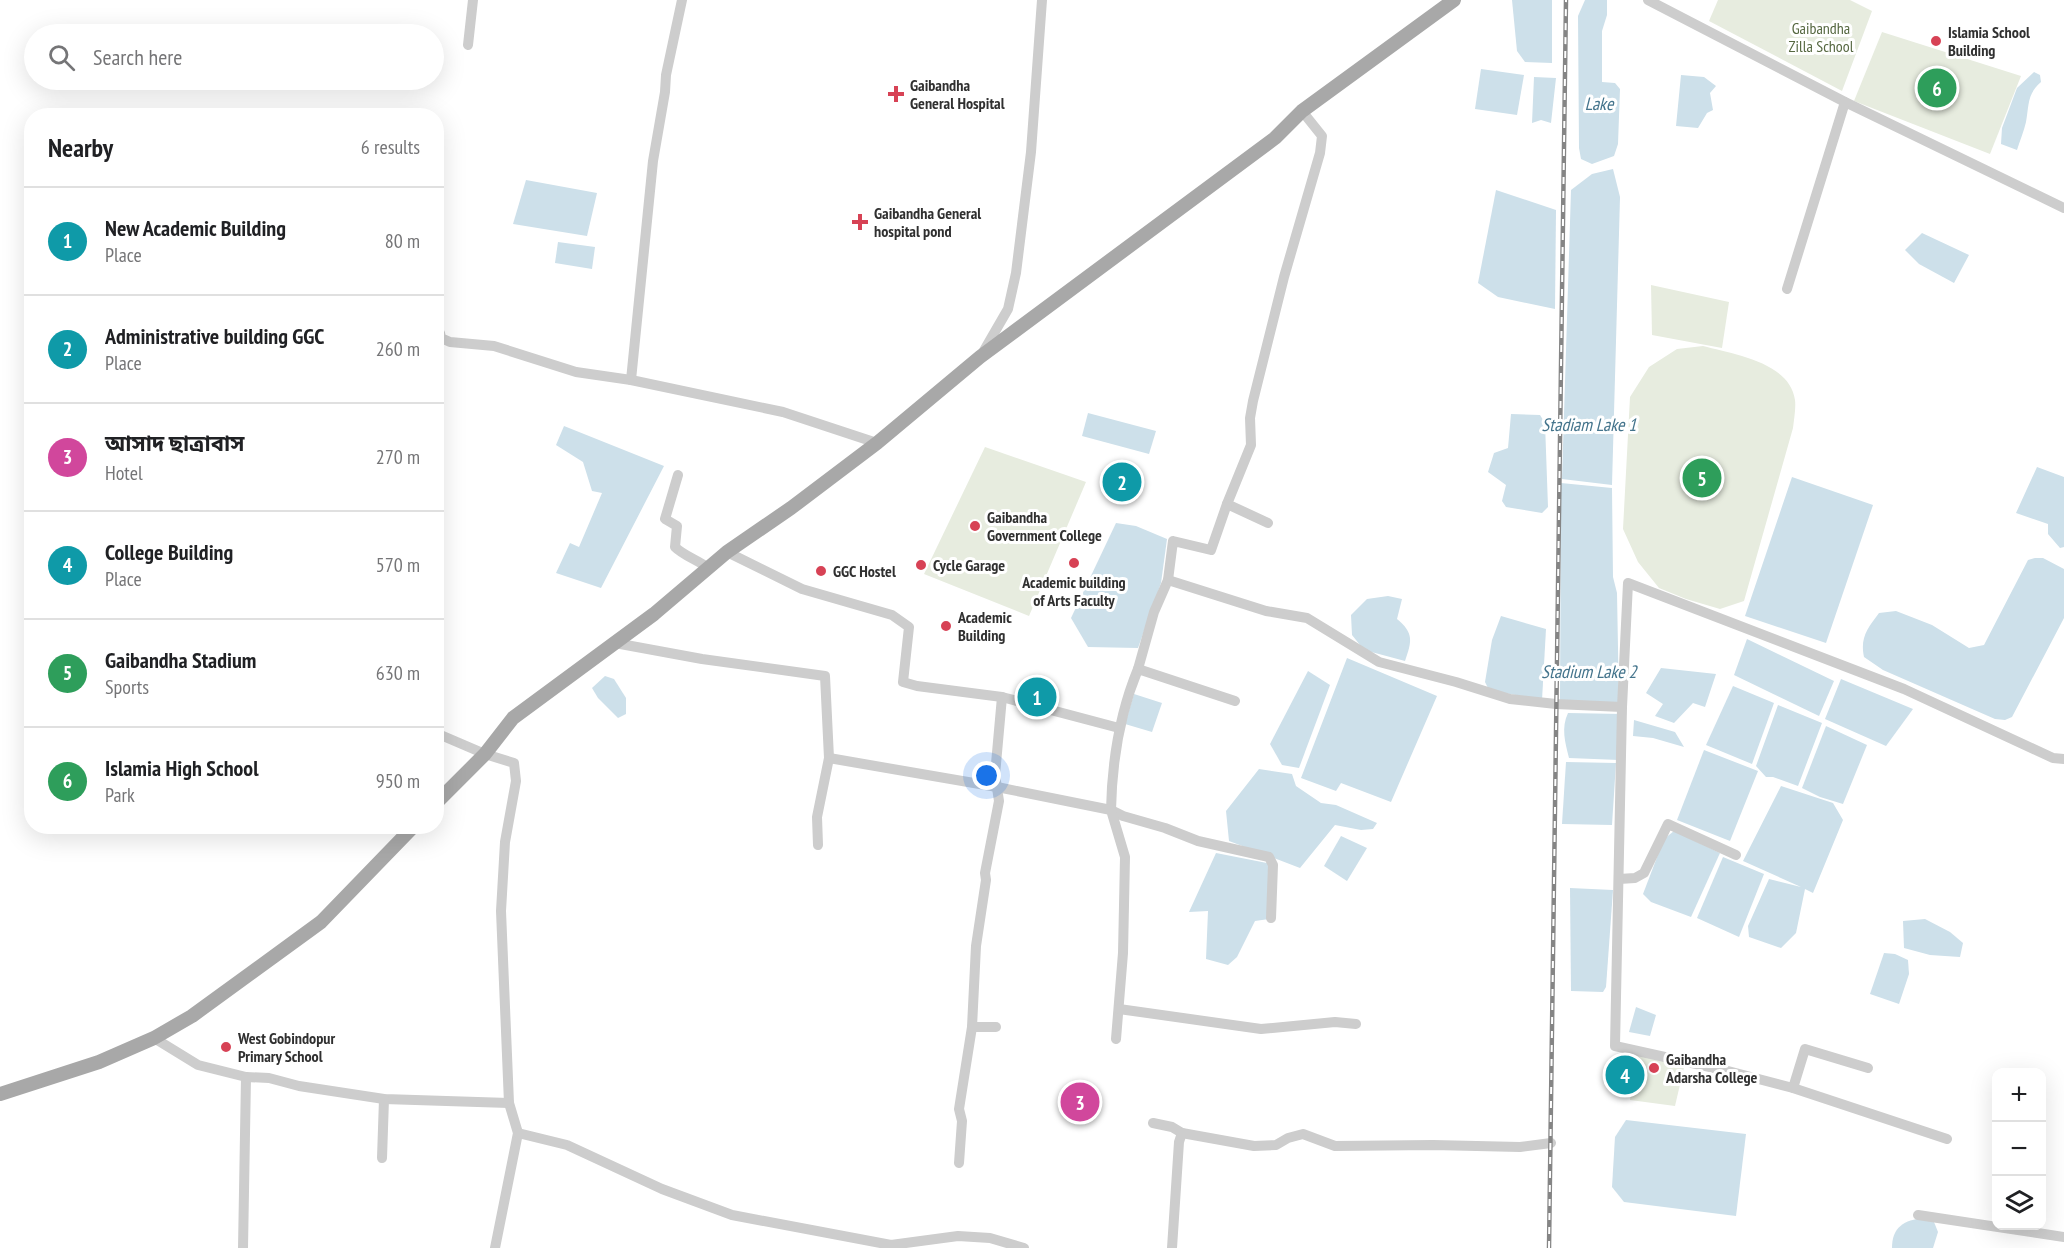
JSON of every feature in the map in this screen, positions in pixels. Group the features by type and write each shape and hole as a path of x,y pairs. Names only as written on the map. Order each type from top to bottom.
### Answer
{"main road":[{"path":"444,795 485,754 513,718 654,614 727,552 791,508 877,443 980,357 1275,138 1302,111 1454,0"},
{"path":"0,1094 76,1071 154,1038 192,1016 321,922 406,834"}],"street":[{"path":"468,45 474,0"},
{"path":"631,380 653,161 666,75 682,0"},
{"path":"980,357 1008,309 1016,273 1030,152 1042,0"},
{"path":"1648,0 1845,102 2064,208"},
{"path":"1788,289 1845,102"},
{"path":"1116,1039 1123,953 1125,857 1111,810 1112,770 1119,728 1154,612 1168,580 1173,541 1211,550 1251,445 1250,418 1253,401 1284,277 1320,153 1322,136 1302,111"},
{"path":"444,339 450,342 494,346 576,372 631,380 783,412 877,443"},
{"path":"678,475 665,519 677,526 675,548 677,551 696,559 708,568"},
{"path":"1227,504 1268,523"},
{"path":"727,552 802,589 891,615 909,627 903,682 917,686 1002,697 1119,728"},
{"path":"1168,580 1266,611 1307,618 1379,662 1510,699 1622,707"},
{"path":"1947,1139 1793,1088 1615,1046 1622,707 1628,583 1904,689 2053,758 2064,759"},
{"path":"615,643 702,659 825,675 828,758 817,817 818,845"},
{"path":"1138,669 1235,701"},
{"path":"959,1163 962,1121 959,1109 972,1027 976,946 986,880 985,873 999,801 994,775 1002,697"},
{"path":"444,736 485,754 514,763 516,781 505,842 501,911 509,1103 518,1133 495,1248"},
{"path":"828,758 997,787 1111,810 1198,841 1269,856 1273,866 1271,918"},
{"path":"1619,879 1635,878 1644,873 1668,824 1736,855"},
{"path":"1119,1009 1261,1029 1335,1022 1356,1024"},
{"path":"972,1027 996,1028"},
{"path":"154,1038 198,1065 246,1077 269,1078 299,1086 384,1100 509,1103"},
{"path":"1793,1088 1805,1049 1868,1068"},
{"path":"243,1248 246,1077"},
{"path":"382,1158 384,1100"},
{"path":"1153,1123 1172,1127 1182,1132 1254,1146 1276,1145 1288,1138 1303,1134 1335,1146 1520,1147 1551,1143"},
{"path":"1172,1248 1179,1142 1182,1132"},
{"path":"518,1133 567,1145 662,1189 732,1215 891,1246 958,1236 990,1238 1024,1248"},
{"path":"1918,1215 2064,1237"}],"green space":[{"name":"Gaibandha Zilla School","path":"1718,0 1850,0 1872,11 1842,91 1709,21"},
{"path":"1882,32 2021,76 1990,154 1854,101"},
{"path":"1651,285 1729,302 1722,348 1652,335"},
{"path":"1703,346 1744,357 1772,368 1791,387 1795,400 1793,428 1744,601 1720,609 1659,588 1638,562 1623,529 1630,397 1649,367 1677,349"},
{"path":"985,447 1086,482 1029,616 924,574"},
{"path":"1637,1053 1685,1063 1675,1106 1630,1100"}],"water":[{"path":"1512,0 1552,0 1552,63 1525,62 1517,51"},
{"name":"Lake","path":"1585,0 1607,0 1607,15 1602,31 1602,82 1615,83 1620,89 1618,144 1614,156 1592,164 1581,159 1579,148 1578,16"},
{"path":"1481,69 1524,75 1517,115 1475,109"},
{"path":"2034,72 2040,75 2041,82 2031,95 2017,150 2001,144 2002,128 2017,88"},
{"path":"1681,75 1704,77 1716,86 1710,93 1713,110 1707,113 1698,128 1676,126"},
{"path":"1534,77 1556,78 1551,123 1541,120 1532,123"},
{"name":"Stadiam Lake 1","path":"1613,169 1620,197 1612,485 1562,479 1571,190 1592,174"},
{"path":"526,180 597,193 587,236 513,224"},
{"path":"1496,190 1556,210 1555,309 1498,297 1478,283"},
{"path":"1922,233 1969,255 1954,283 1919,264 1905,250"},
{"path":"558,242 595,247 592,269 555,263"},
{"path":"1088,413 1156,431 1149,454 1082,436"},
{"path":"1511,414 1540,415 1545,423 1548,507 1542,513 1506,507 1502,501 1506,485 1488,472 1494,453 1508,448"},
{"path":"564,426 664,466 601,588 556,573 570,543 579,547 602,493 592,491 583,462 556,445"},
{"path":"2037,467 2064,477 2064,547 2060,548 2048,534 2048,524 2016,513"},
{"path":"1792,477 1873,505 1826,643 1745,616"},
{"name":"Stadium Lake 2","path":"1561,483 1612,488 1613,577 1617,593 1619,703 1560,700"},
{"path":"1116,523 1136,526 1167,539 1161,583 1138,648 1088,647 1071,618"},
{"path":"2043,558 2064,569 2064,618 2012,717 2005,720 1995,719 1883,670 1864,657 1864,639 1871,624 1879,613 1896,611 1932,625 1969,648 1984,645 2028,560"},
{"path":"1388,596 1402,599 1397,619 1403,624 1410,638 1405,661 1364,650 1352,635 1351,615 1367,599"},
{"path":"1501,616 1546,629 1542,700 1489,690 1485,682 1492,640"},
{"path":"1747,639 1834,681 1819,716 1734,675"},
{"path":"1347,658 1437,696 1391,802 1341,783 1336,791 1301,778"},
{"path":"1661,668 1716,674 1705,707 1693,703 1674,723 1655,716 1663,704 1646,693"},
{"path":"1308,671 1330,685 1299,768 1282,765 1270,744"},
{"path":"605,676 614,679 626,698 626,714 618,718 598,698 592,688"},
{"path":"1841,679 1913,709 1886,746 1825,719"},
{"path":"1733,686 1774,703 1752,764 1706,745"},
{"path":"1134,694 1162,703 1152,732 1125,724"},
{"path":"1778,705 1822,723 1798,786 1773,777 1766,777 1756,766"},
{"path":"1568,713 1622,714 1619,760 1569,758 1564,730"},
{"path":"1634,720 1675,732 1684,747 1653,738 1633,736"},
{"path":"1826,726 1867,745 1843,804 1820,797 1802,788"},
{"path":"1704,750 1758,771 1730,841 1677,820"},
{"path":"1566,762 1616,763 1612,825 1562,824"},
{"path":"1259,769 1292,774 1296,786 1321,803 1336,805 1377,823 1373,829 1361,830 1335,825 1300,868 1229,841 1226,811"},
{"path":"1781,786 1833,803 1843,820 1813,893 1805,889 1796,933 1781,948 1749,937 1748,926 1769,879 1801,887 1743,861"},
{"path":"1674,831 1720,853 1691,917 1651,902 1643,894 1664,839"},
{"path":"1341,836 1367,848 1347,881 1324,866"},
{"path":"1216,853 1272,864 1269,919 1255,921 1237,957 1228,965 1206,959 1208,911 1189,912"},
{"path":"1723,857 1764,874 1739,937 1697,918"},
{"path":"1570,888 1613,890 1606,987 1603,992 1571,991"},
{"path":"1925,919 1950,932 1963,943 1960,957 1930,955 1904,948 1903,921"},
{"path":"1884,953 1895,954 1908,960 1909,974 1899,1004 1870,994"},
{"path":"1636,1007 1656,1015 1650,1036 1629,1032"},
{"path":"1626,1120 1746,1134 1736,1216 1624,1202 1612,1187 1615,1137"},
{"path":"1924,1218 1934,1222 1938,1232 1933,1248 1892,1248 1894,1235 1900,1226"}],"railway":[{"path":"1549,1248 1566,0"}],"place":[{"name":"Islamia School Building","path":"1936,41"},
{"name":"Islamia High School","path":"1937,88"},
{"name":"Gaibandha General Hospital","path":"896,94"},
{"name":"Gaibandha General hospital pond","path":"860,222"},
{"name":"Gaibandha Stadium","path":"1702,478"},
{"name":"Administrative building GGC","path":"1122,482"},
{"name":"Gaibandha Government College","path":"975,526"},
{"name":"Academic building of Arts Faculty","path":"1074,563"},
{"name":"Cycle Garage","path":"921,565"},
{"name":"GGC Hostel","path":"821,571"},
{"name":"Academic Building","path":"946,626"},
{"name":"New Academic Building","path":"1037,697"},
{"name":"West Gobindopur Primary School","path":"226,1047"},
{"name":"Gaibandha Adarsha College","path":"1654,1068"},
{"name":"College Building","path":"1625,1075"},
{"name":"আসাদ ছাত্রাবাস","path":"1080,1102"}]}
